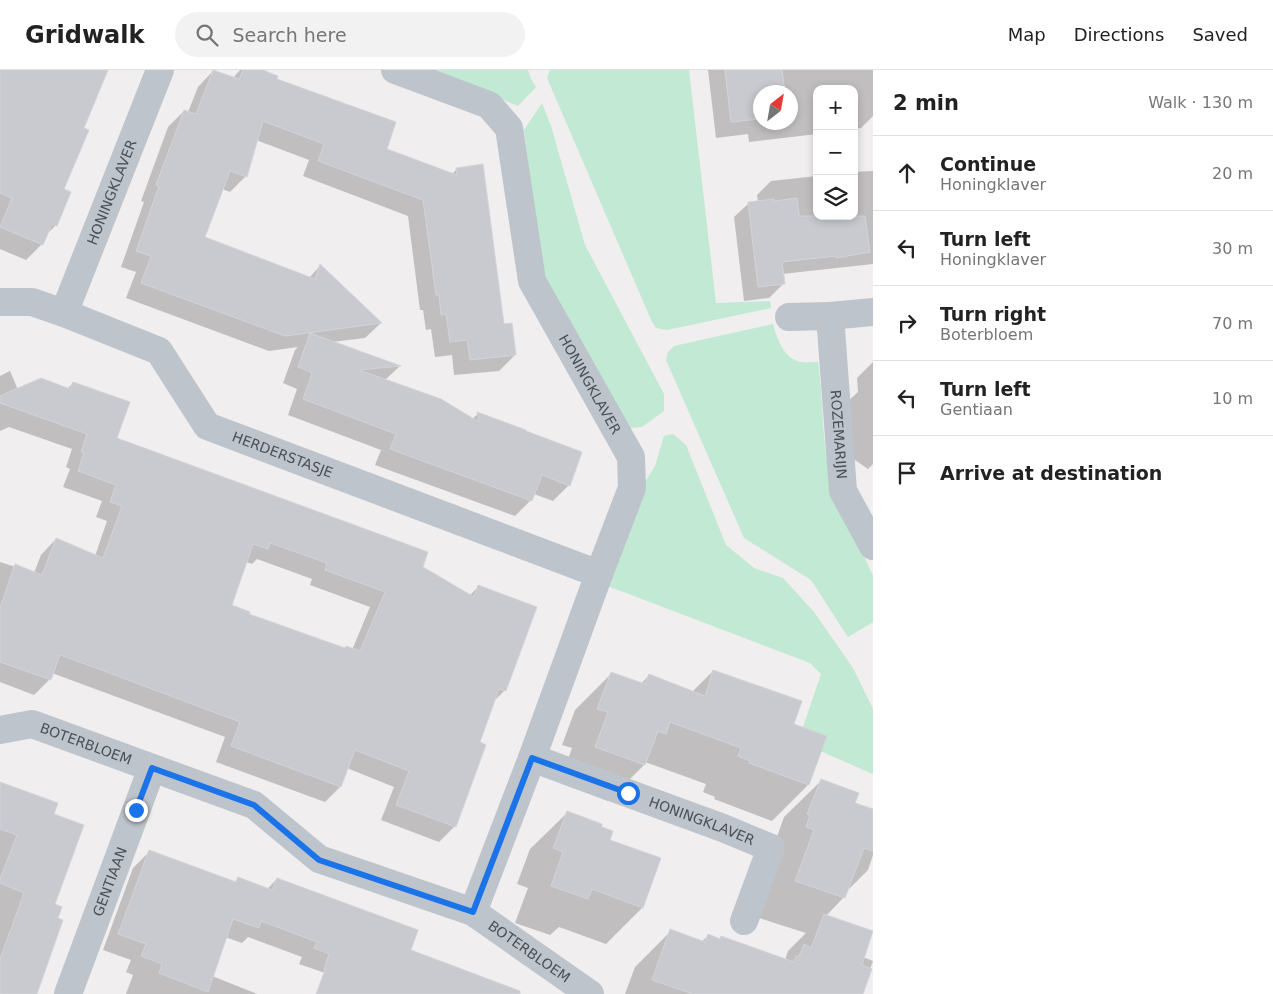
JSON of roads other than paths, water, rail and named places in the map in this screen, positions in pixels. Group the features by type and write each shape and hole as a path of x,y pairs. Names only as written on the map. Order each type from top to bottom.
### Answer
{"street":[{"name":"HONINGKLAVER","path":"64,313 160,70"},
{"name":"HONINGKLAVER","path":"395,70 489,105 509,128 532,281 631,457 632,488 473,912"},
{"name":"HERDERSTASJE","path":"0,302 32,302 159,351 206,426 599,574"},
{"path":"789,317 873,312"},
{"name":"ROZEMARIJN","path":"830,316 843,491 873,546"},
{"name":"BOTERBLOEM","path":"0,730 32,724 254,805 319,860 473,912 590,994"},
{"name":"HONINGKLAVER","path":"532,758 723,828 771,848 744,920"},
{"name":"GENTIAAN","path":"68,994 152,768"}]}
